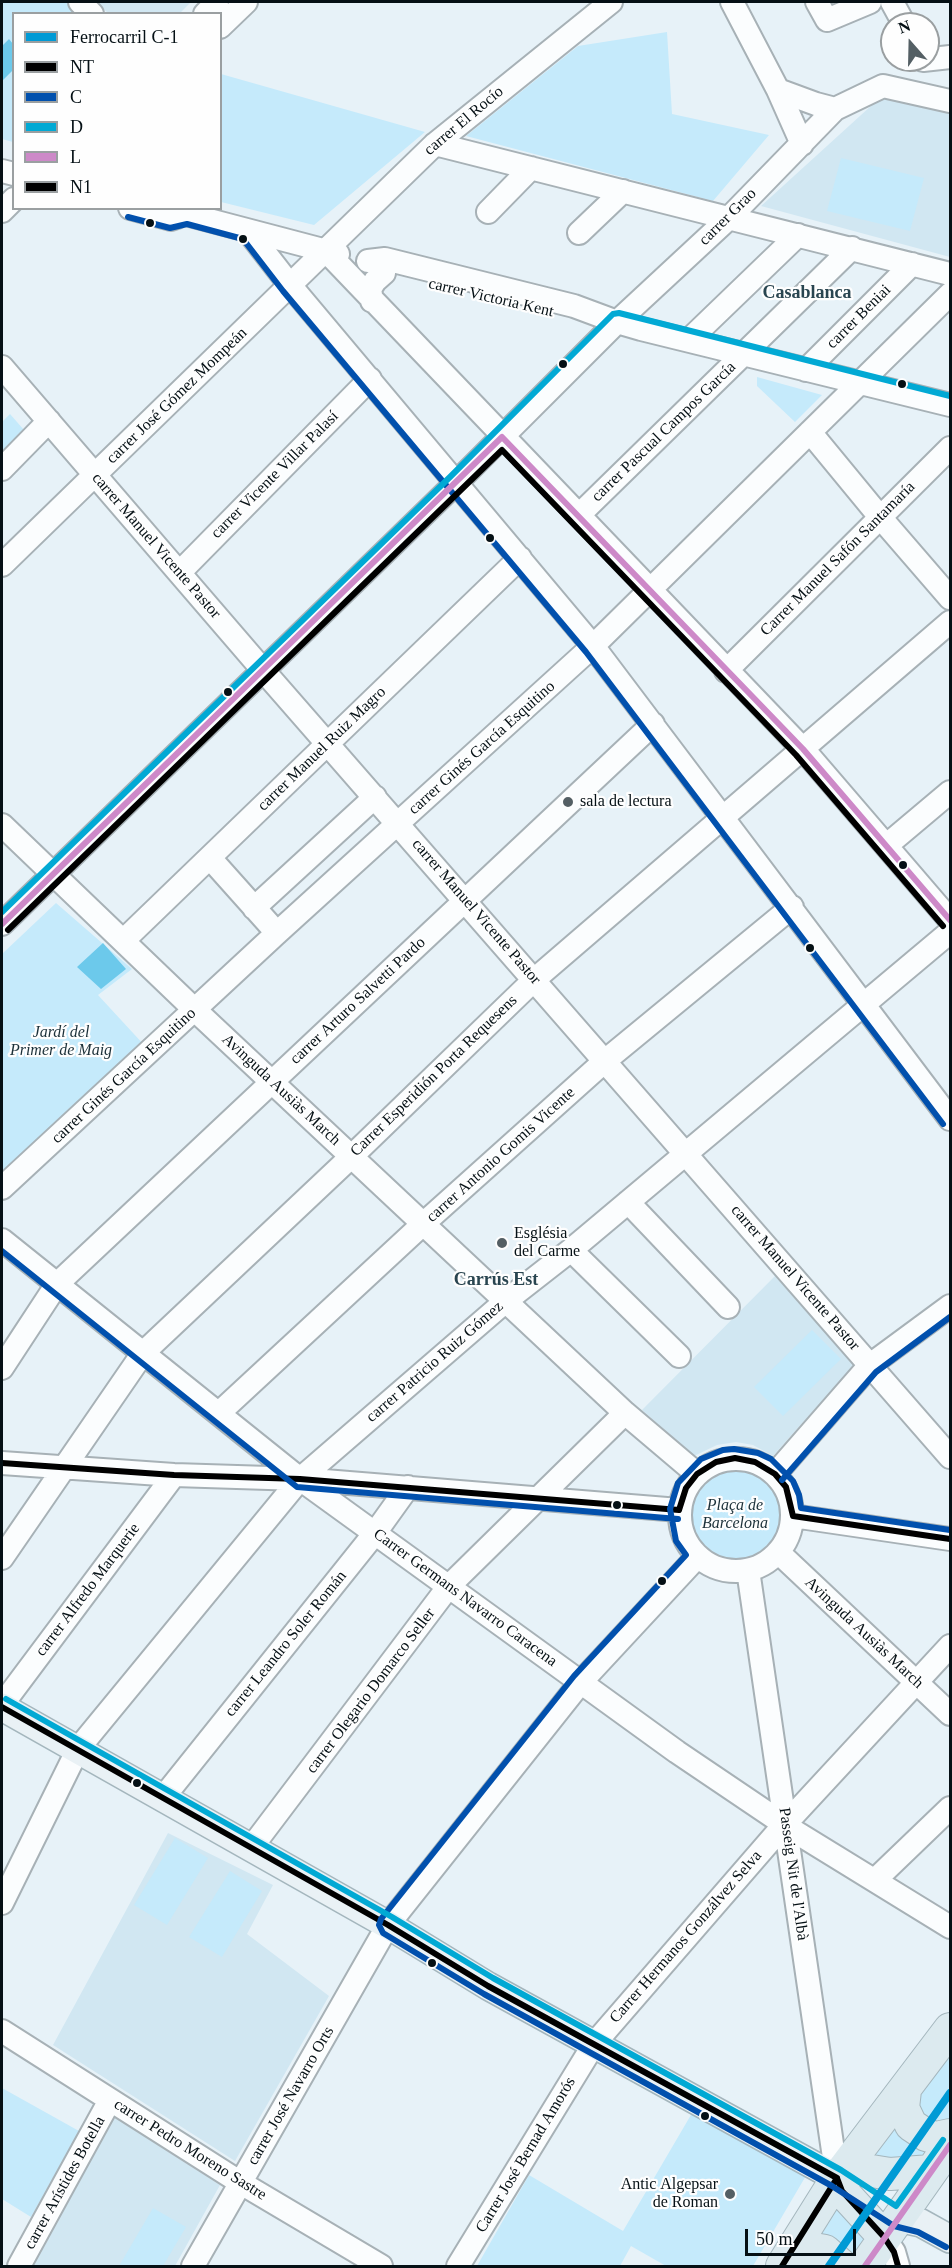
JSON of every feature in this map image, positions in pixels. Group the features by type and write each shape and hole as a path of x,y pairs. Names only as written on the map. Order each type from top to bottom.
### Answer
{"highway":[{"path":"787,2258 837,2178 951,2029"},
{"path":"905,2090 903,2108 911,2125 926,2135 936,2138 951,2135"},
{"path":"865,2266 891,2228 941,2170 951,2145"},
{"path":"837,2178 859,2169 890,2174 941,2170"},
{"path":"837,2178 891,2228"},
{"path":"787,2258 814,2249 825,2251 843,2266"}],"main road":[{"path":"2,1706 162,1799 388,1925 488,1986 837,2178"},
{"path":"891,2228 921,2223 951,2239"}],"street":[{"path":"222,25 246,2"},
{"name":"carrer El Rocío","path":"326,251 341,233 435,144 611,2"},
{"path":"732,2 778,90 802,144"},
{"path":"822,11 870,2"},
{"path":"778,90 835,109 883,86 951,101"},
{"name":"carrer Grao","path":"2,924 456,483 617,322 729,218 835,109"},
{"path":"435,144 951,274"},
{"path":"488,212 531,168"},
{"path":"579,233 623,191"},
{"path":"137,210 171,219 183,212"},
{"name":"carrer Victoria Kent","path":"183,212 376,267 385,259 574,306 617,322 806,370 860,383 946,398"},
{"path":"248,231 290,285 593,646 951,1119"},
{"path":"688,340 798,235"},
{"name":"carrer Pascual Campos García","path":"579,515 852,248"},
{"path":"326,251 803,749 951,920"},
{"name":"carrer José Gómez Mompeán","path":"2,565 326,251"},
{"name":"carrer Beniai","path":"806,370 912,264"},
{"path":"372,301 370,290 375,281 376,267"},
{"name":"carrer Ginés García Esquitino","path":"2,1188 277,933 593,646 951,294"},
{"name":"carrer Manuel Vicente Pastor","path":"2,367 262,669 951,1457"},
{"name":"carrer Vicente Villar Palasí","path":"180,572 370,379"},
{"path":"2,469 49,421"},
{"path":"810,432 951,598"},
{"name":"Carrer Manuel Safón Santamaría","path":"726,671 951,448"},
{"name":"carrer Manuel Ruiz Magro","path":"124,940 520,558"},
{"name":"Carrer Esperidión Porta Requesens","path":"2,1558 143,1353 352,1156 534,979 951,622"},
{"name":"carrer Arturo Salvetti Pardo","path":"2,1368 57,1284 653,724"},
{"path":"887,845 951,792"},
{"path":"254,908 375,797"},
{"name":"Avinguda Ausiàs March","path":"2,825 195,1010 625,1413 696,1474"},
{"path":"210,858 277,933"},
{"name":"carrer Antonio Gomis Vicente","path":"219,1413 423,1224 606,1060 792,907"},
{"name":"carrer Patricio Ruiz Gómez","path":"5,1889 78,1749 300,1479 507,1300 571,1250 951,932"},
{"path":"628,1202 728,1307"},
{"name":"Carrer Germans Navarro Caracena","path":"2,1240 300,1479 677,1752 784,1825 951,1927"},
{"path":"571,1250 680,1356"},
{"path":"775,1474 870,1365 951,1306"},
{"name":"carrer Olegario Domarco Seller","path":"251,1848 449,1586 625,1413"},
{"path":"735,1458 755,1462 775,1474 786,1487 793,1516 788,1536 778,1552 761,1565 748,1570 722,1569 698,1556 684,1538 680,1510 686,1488 696,1474 716,1462 735,1458"},
{"path":"7,1460 64,1468 174,1475 300,1479 680,1510"},
{"name":"carrer Alfredo Marquerie","path":"2,1706 174,1475"},
{"name":"carrer Leandro Soler Román","path":"162,1799 375,1533 408,1487"},
{"path":"793,1516 951,1539"},
{"name":"Avinguda Ausiàs March","path":"778,1552 951,1714"},
{"name":"carrer José Navarro Orts","path":"193,2266 388,1925 581,1682 698,1556"},
{"name":"Passeig Nit de l'Albà","path":"748,1570 837,2178"},
{"name":"Carrer Hermanos Gonzálvez Selva","path":"594,2044 784,1825 951,1646"},
{"path":"875,1881 951,1808"},
{"name":"carrer Pedro Moreno Sastre","path":"2,2031 241,2183 381,2266"},
{"name":"Carrer José Bernad Amorós","path":"458,2266 594,2044"},
{"name":"carrer Arístides Botella","path":"19,2266 110,2100"},
{"path":"891,2228 898,2266"}],"shaded area":[{"path":"96,2 191,2 181,12 107,12"},
{"path":"883,95 950,109 950,257 761,206"},
{"path":"775,1276 855,1364 773,1456 753,1445 736,1442 717,1445 694,1456 642,1410"},
{"path":"168,1833 273,1885 247,1934 329,1996 235,2161 53,2045"},
{"path":"114,2117 220,2185 175,2266 30,2266"}],"green space":[{"path":"2,2 68,2 79,12 12,12 12,142 2,139"},
{"path":"667,32 672,114 769,135 713,201 466,136 578,46"},
{"path":"222,74 425,132 314,225 222,202"},
{"path":"841,158 924,178 910,231 827,211"},
{"path":"757,377 822,395 795,422 757,386"},
{"path":"10,414 24,430 2,451 2,422"},
{"name":"Jardí del Primer de Maig","path":"56,903 132,969 98,995 145,1046 2,1178 2,954"},
{"path":"812,1330 841,1359 783,1416 754,1387"},
{"name":"Plaça de Barcelona","path":"736,1471 753,1475 767,1484 776,1498 780,1515 776,1532 767,1546 753,1555 736,1559 719,1555 705,1546 696,1532 692,1515 696,1498 705,1484 719,1475"},
{"path":"175,1838 208,1858 167,1925 134,1905"},
{"path":"230,1871 262,1891 222,1957 189,1937"},
{"path":"950,2040 950,2126 926,2129 914,2088"},
{"path":"2,2088 79,2131 31,2217 2,2199"},
{"path":"695,2108 807,2174 753,2266 666,2266 631,2246 620,2266 477,2266 529,2175 623,2231"},
{"path":"891,2118 926,2142 928,2161 870,2166 876,2138"},
{"path":"834,2196 873,2237 856,2266 813,2243"},
{"path":"153,2208 186,2227 163,2266 119,2266"}],"water":[{"path":"9,39 12,43 12,71 2,81 2,46"},
{"path":"103,943 126,969 101,989 77,967"}],"rail line":[{"name":"C-1","path":"829,2266 950,2093"}],"transit line":[{"name":"C","path":"128,217 170,228 187,224 243,239 283,291 586,652 943,1124"},
{"name":"D","path":"2,912 450,477 613,314 619,313 950,396"},
{"name":"L","path":"2,924 502,437 803,749 950,920"},
{"name":"N1","path":"8,930 502,450 796,755 943,926"},
{"name":"C","path":"2,1251 297,1487 678,1519"},
{"name":"C","path":"782,1480 876,1372 950,1317"},
{"name":"C","path":"946,2247 918,2232 894,2226 832,2186 484,1994 383,1933 379,1925 381,1919 574,1676 686,1555 676,1541 670,1509 678,1483 701,1459 723,1450 734,1449 758,1453 771,1459 793,1481 801,1508 950,1530"},
{"name":"NT","path":"679,1510 686,1488 697,1474 716,1462 735,1458 755,1462 775,1474 786,1487 793,1516"},
{"name":"NT","path":"2,1463 174,1475 300,1479 679,1510"},
{"name":"NT","path":"793,1516 950,1539"},
{"name":"D","path":"6,1699 392,1917 493,1978 841,2170 896,2206 943,2140"},
{"name":"NT","path":"2,1707 388,1925 488,1986 837,2178"},
{"name":"L","path":"865,2266 950,2145"},
{"name":"NT","path":"837,2178 842,2191 884,2237 894,2252 898,2266"},
{"name":"NT","path":"782,2266 837,2178"}],"place":[{"name":"sala de lectura","path":"568,802"},
{"name":"Església del Carme","path":"502,1243"},
{"name":"Antic Algepsar de Roman","path":"730,2194"}],"district":[{"name":"Casablanca","path":"807,293"},
{"name":"Carrús Est","path":"496,1280"}]}
